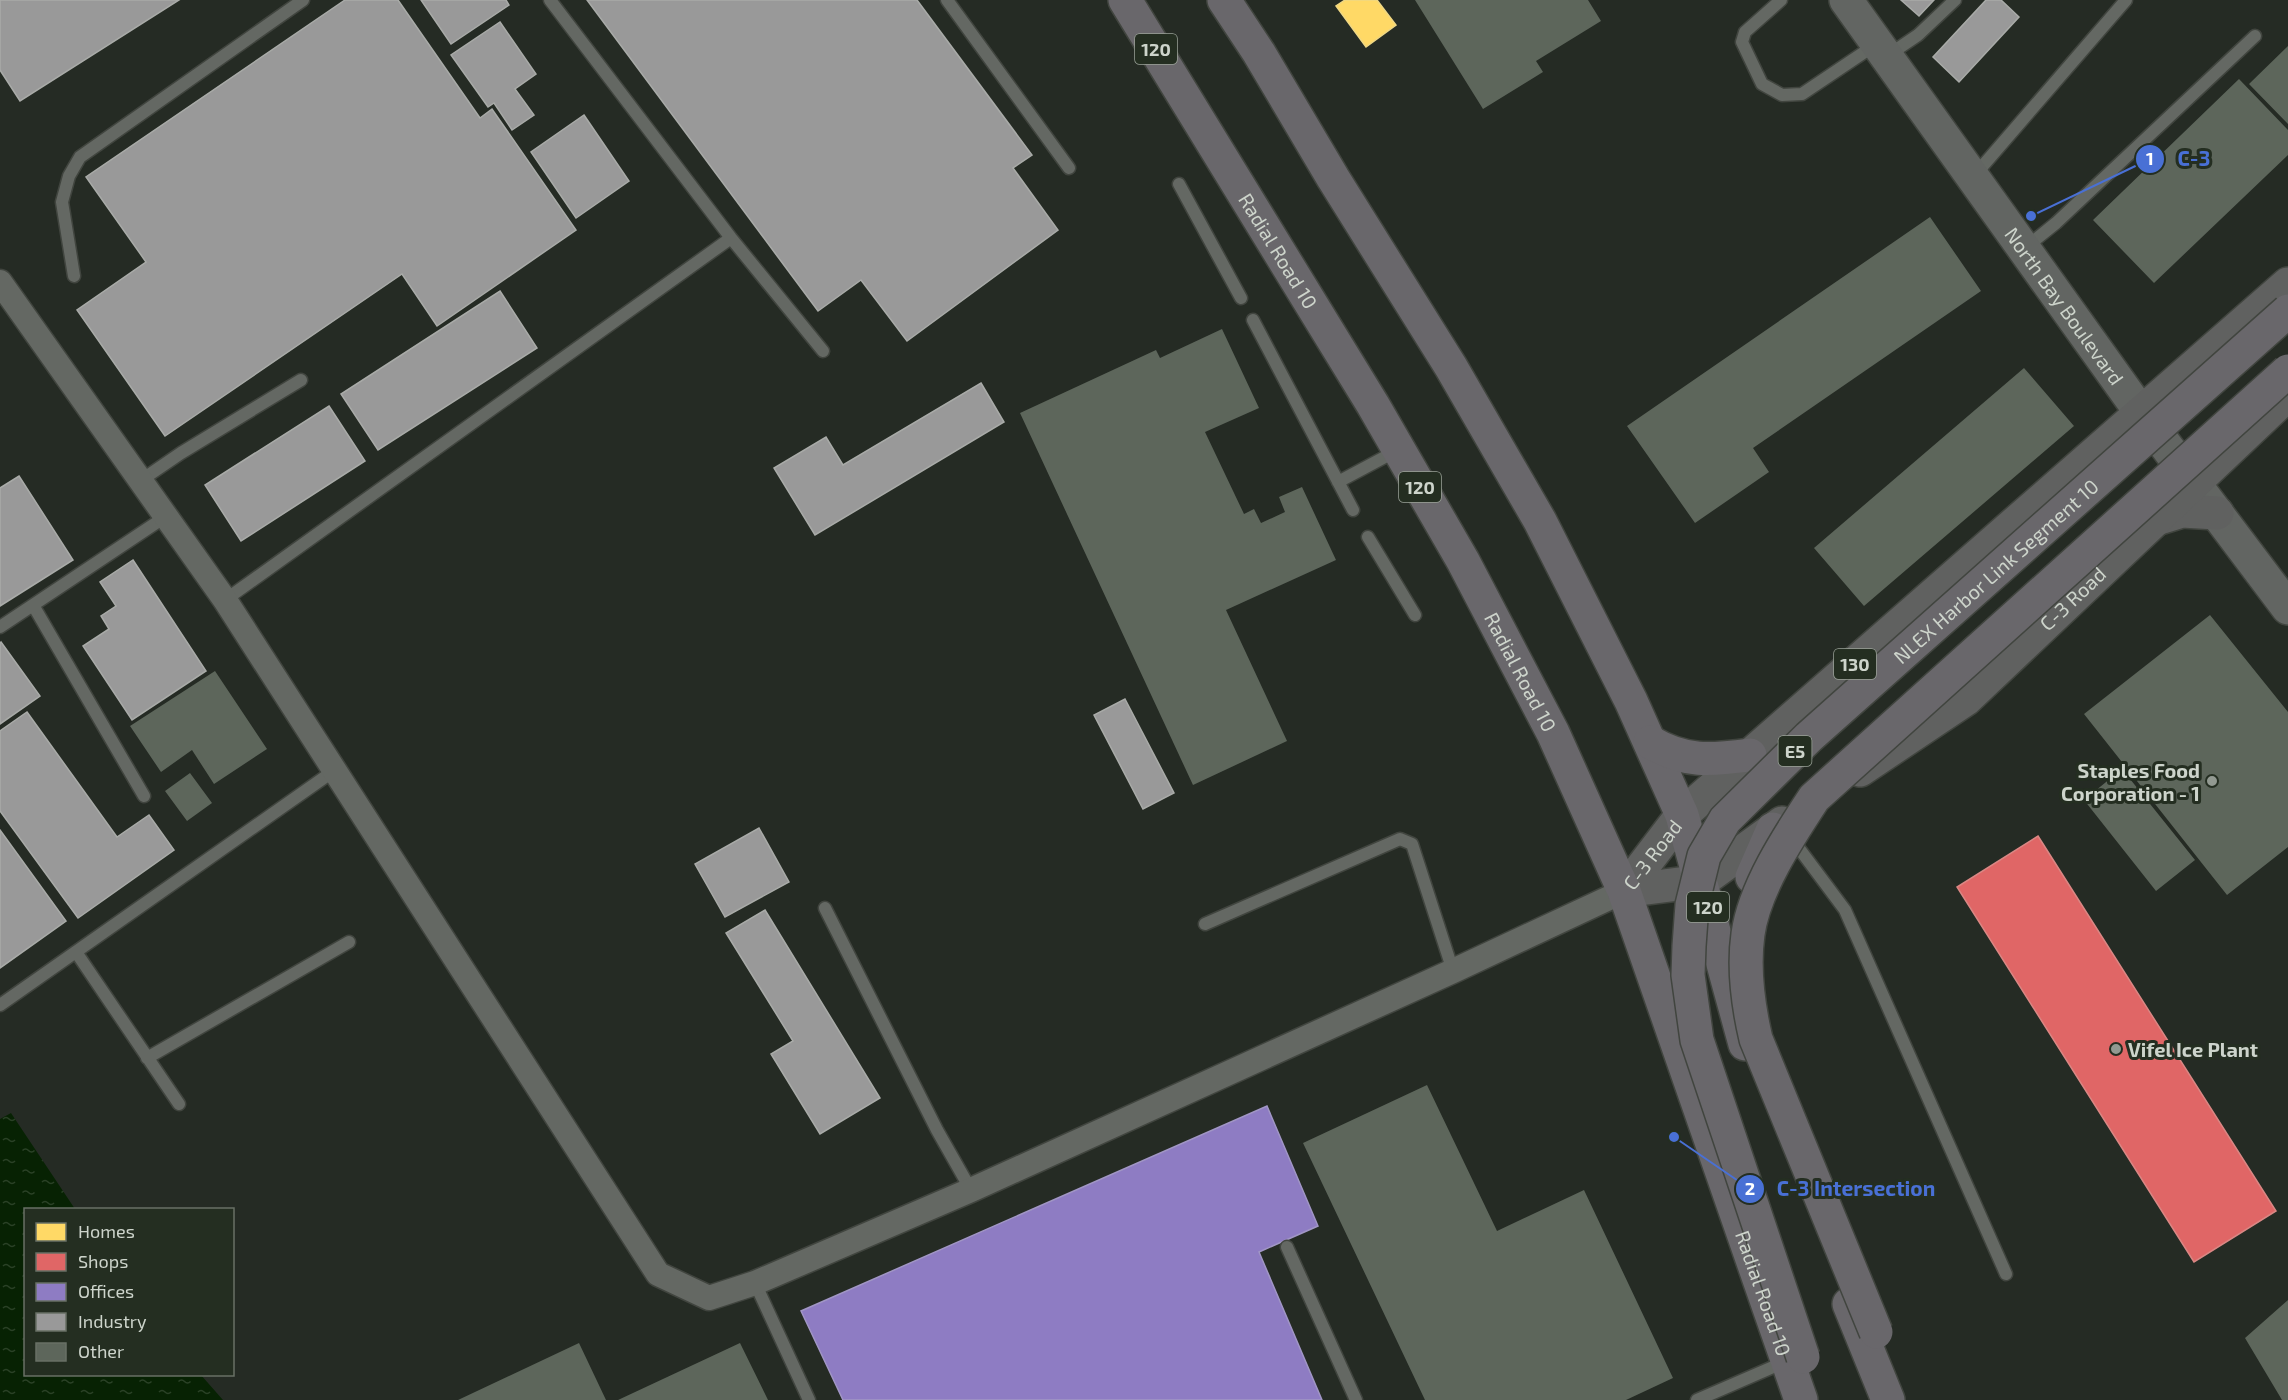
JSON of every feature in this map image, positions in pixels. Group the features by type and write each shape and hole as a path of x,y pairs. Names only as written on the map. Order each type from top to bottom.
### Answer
{"highway":[{"name":"Radial Road 10","path":"1125,0 1373,405 1463,561 1553,733 1624,891 1796,1359 1802,1400"},
{"name":"120","path":"1224,0 1259,53 1333,178 1451,367 1540,521 1631,701 1682,815 1702,881 1741,1035 1888,1400"},
{"name":"NLEX Harbor Link Segment 10","path":"1796,1359 1697,1040 1688,975 1689,946 1692,905 1704,856 1725,820 1809,737 2288,311"},
{"name":"E5","path":"1876,1332 1756,1039 1748,1004 1746,972 1748,934 1753,912 1777,858 1814,798 2288,371"},
{"path":"1650,742 1675,754 1693,759 1710,760 1750,755"},
{"path":"1732,999 1735,940 1749,883 1777,826"},
{"path":"1876,1332 1899,1400"},
{"path":"1876,1332 1906,1400"},
{"path":"1796,1359 1815,1400"},
{"path":"1796,1359 1820,1400"}],"main road":[{"name":"North Bay Boulevard","path":"1846,0 2142,414 2288,608"},
{"name":"C-3 Road","path":"1624,891 1682,815 2288,284"},
{"name":"C-3 Road","path":"1624,891 1702,881 1777,826 1966,699 2288,394"},
{"path":"2153,520 2182,511 2217,513"}],"street":[{"path":"0,282 225,600 658,1274 709,1298 755,1283 971,1190 1454,971 1624,891"}],"lane":[{"path":"74,276 62,202 69,176 80,157 303,0"},
{"path":"549,0 731,238 824,351"},
{"path":"946,0 1069,168"},
{"path":"1781,0 1745,32 1742,42 1762,84 1782,95 1802,94 1882,50 1918,35 1955,0"},
{"path":"1973,178 2126,0"},
{"path":"2024,249 2056,223 2255,36"},
{"path":"1179,184 1241,298"},
{"path":"225,600 731,238"},
{"path":"1253,320 1353,510"},
{"path":"140,481 181,453 301,380"},
{"path":"1338,482 1399,450"},
{"path":"0,627 165,517"},
{"path":"1368,537 1415,615"},
{"path":"33,605 144,796"},
{"path":"0,1005 336,770"},
{"path":"1777,826 1845,910 2006,1274"},
{"path":"1205,924 1400,839 1412,844 1454,971"},
{"path":"825,908 971,1190"},
{"path":"147,1058 349,942"},
{"path":"75,952 179,1104"},
{"path":"1287,1247 1356,1400"},
{"path":"755,1283 809,1400"},
{"path":"1697,1400 1796,1359"}],"water":[{"path":"11,1113 74,1208 24,1208 24,1376 202,1376 223,1400 0,1400 0,1119"}],"building: Homes":[{"path":"1345,0 1377,0 1396,25 1366,47 1336,6"}],"building: Shops":[{"name":"Vifel Ice Plant","path":"2038,836 2276,1211 2194,1262 1957,887"}],"building: Offices":[{"path":"1267,1106 1318,1226 1259,1252 1322,1400 843,1400 801,1311"}],"building: Industry":[{"path":"0,0 179,0 20,101 0,70"},
{"path":"345,0 398,0 480,118 492,109 576,230 437,326 402,274 165,436 77,310 146,262 86,177"},
{"path":"421,0 506,0 509,5 451,44"},
{"path":"587,0 917,0 1032,155 1013,168 1058,230 907,341 861,280 818,311"},
{"path":"1901,0 1934,0 1919,16"},
{"path":"1986,0 2001,0 2019,17 1959,82 1933,57"},
{"path":"500,22 536,74 515,89 534,115 512,130 494,103 488,107 451,55"},
{"path":"584,115 629,181 576,218 531,152"},
{"path":"500,291 537,348 378,450 341,394"},
{"path":"981,383 1004,422 815,535 774,468 826,437 843,465"},
{"path":"329,406 365,461 241,541 205,485"},
{"path":"19,476 73,560 0,606 0,488"},
{"path":"133,560 206,671 132,720 83,646 109,629 101,616 116,606 100,582"},
{"path":"0,643 40,696 0,724"},
{"path":"1125,699 1174,793 1143,809 1094,715"},
{"path":"27,712 117,837 149,815 174,850 78,918 0,811 0,731"},
{"path":"759,828 789,882 725,917 695,864"},
{"path":"0,830 66,921 0,968"},
{"path":"765,910 880,1098 820,1134 771,1054 793,1041 726,933"}],"building: Other":[{"path":"1415,0 1588,0 1601,21 1536,61 1543,72 1483,109"},
{"path":"2288,46 2288,124 2249,84"},
{"path":"2239,79 2288,130 2288,155 2154,283 2093,220"},
{"path":"1930,217 1981,291 1753,448 1769,472 1695,523 1627,426"},
{"path":"1222,329 1259,408 1205,432 1244,514 1254,509 1261,523 1285,512 1279,497 1302,487 1336,560 1226,610 1287,741 1193,785 1020,413 1156,350 1160,358"},
{"path":"2024,368 2074,426 1864,606 1814,548"},
{"name":"Staples Food Corporation - 1","path":"2210,615 2288,712 2288,847 2227,895 2084,714"},
{"path":"215,671 267,749 214,784 192,750 161,772 130,726"},
{"path":"2122,769 2195,860 2156,891 2084,800"},
{"path":"190,773 212,803 187,821 165,791"},
{"path":"1427,1085 1497,1231 1584,1190 1673,1378 1626,1400 1425,1400 1303,1143"},
{"path":"2288,1300 2288,1400 2282,1400 2245,1338"},
{"path":"579,1343 606,1400 458,1400"},
{"path":"740,1343 768,1400 618,1400"}],"place":[{"name":"C-3","path":"2031,216"},
{"name":"Staples Food Corporation - 1","path":"2212,781"},
{"name":"Vifel Ice Plant","path":"2116,1049"},
{"name":"C-3 Intersection","path":"1674,1137"}]}
